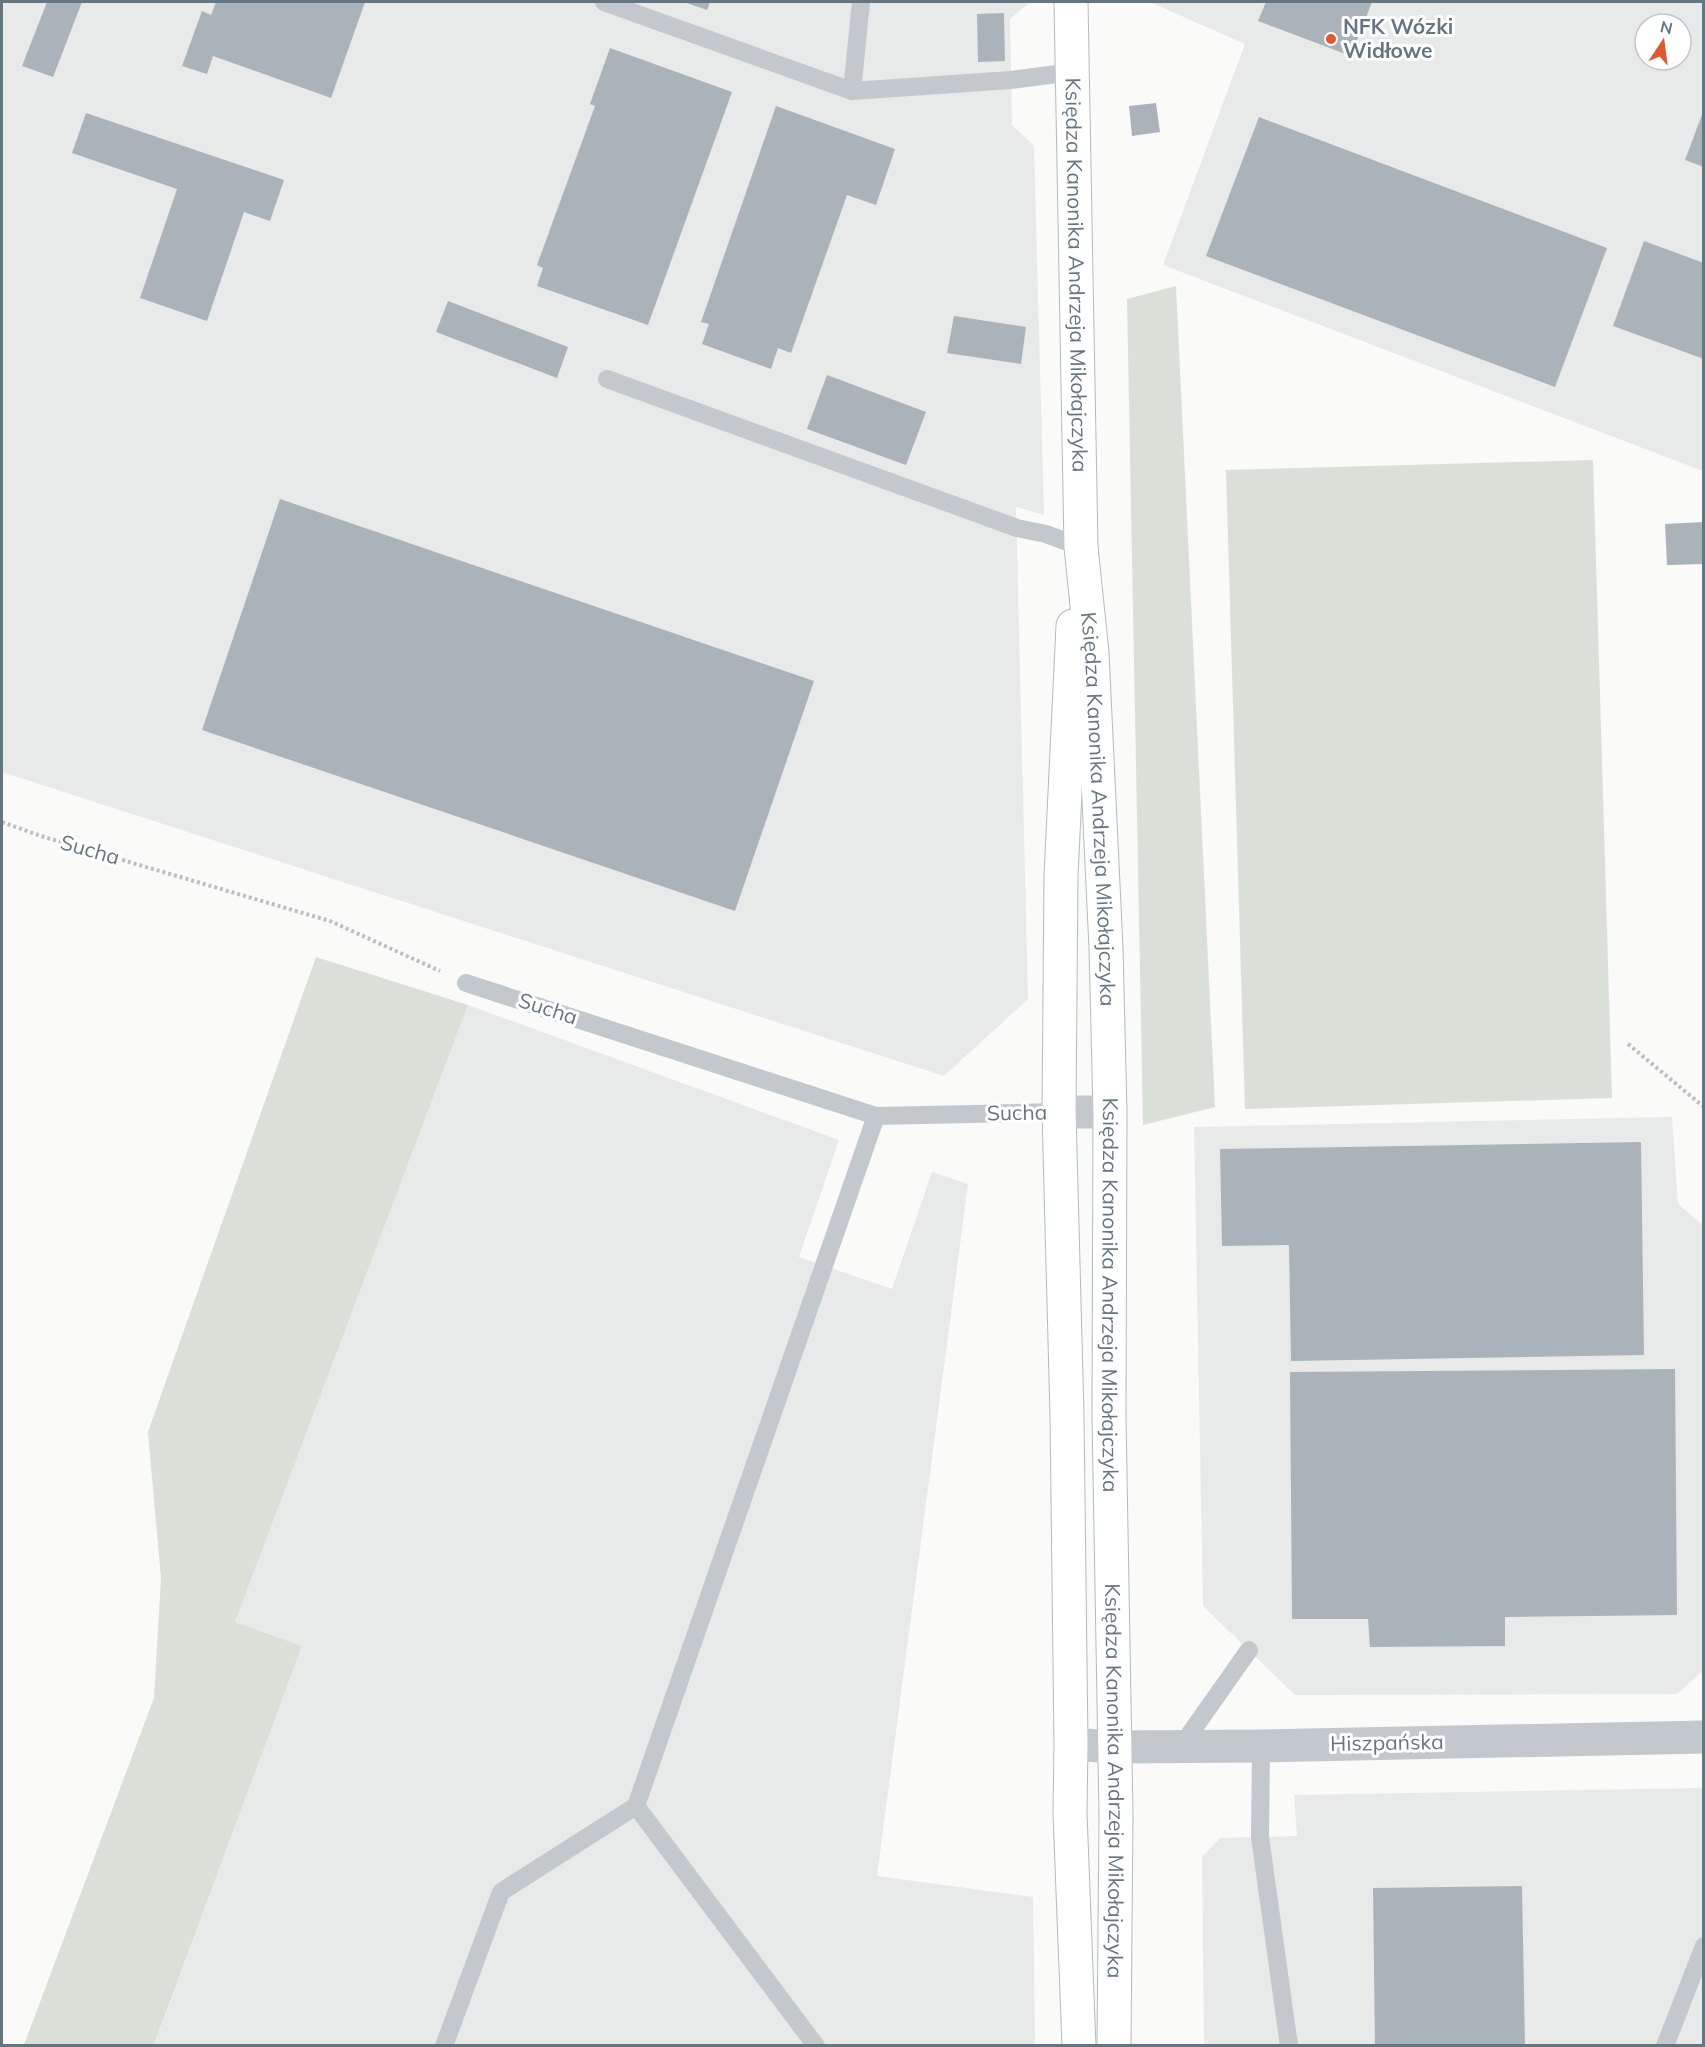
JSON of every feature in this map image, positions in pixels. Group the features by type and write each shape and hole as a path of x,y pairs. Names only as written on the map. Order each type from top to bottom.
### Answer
{"main road":[{"name":"Księdza Kanonika Andrzeja Mikołajczyka","path":"1071,2 1081,547 1092,653 1105,936 1110,1112 1108,1416 1116,1849 1114,2046"},
{"name":"Księdza Kanonika Andrzeja Mikołajczyka","path":"1079,2046 1070,1813 1067,1416 1059,1112 1062,876 1070,654 1081,547"}],"street":[{"name":"Sucha","path":"1059,1112 1110,1112"},
{"name":"Hiszpańska","path":"1071,1744 1114,1747 1261,1746 1704,1737"}],"lane":[{"path":"604,2 852,91 1011,80 1072,72"},
{"path":"852,91 861,2"},
{"path":"607,380 1017,528 1046,534 1081,547"},
{"name":"Sucha","path":"466,983 876,1116 1059,1112"},
{"path":"444,2046 501,1892 636,1806 876,1116"},
{"path":"1182,1745 1249,1650"},
{"path":"1261,1746 1260,1837 1288,2046"},
{"path":"636,1806 816,2046"},
{"path":"1665,2046 1704,1946"}],"path":[{"name":"Sucha","path":"2,822 55,840 330,921 466,983"},
{"path":"1628,1044 1704,1107"}],"shaded area":[{"path":"2,2 1030,2 1010,19 1012,125 1034,146 1044,515 1016,507 1028,999 944,1076 2,772"},
{"path":"1150,2 1703,2 1703,471 1163,265 1245,44"},
{"path":"1176,286 1215,1107 1143,1125 1127,299"},
{"path":"1593,460 1612,1098 1245,1109 1226,470"},
{"path":"316,957 468,1005 235,1622 302,1646 154,2045 24,2045 154,1698 161,1578 148,1432"},
{"path":"468,1005 839,1140 799,1257 892,1289 932,1172 968,1184 877,1876 1033,1897 1035,2045 154,2046 302,1646 235,1622"},
{"path":"1672,1117 1678,1204 1704,1226 1703,1671 1677,1694 1295,1695 1203,1606 1194,1127"},
{"path":"1703,1788 1703,2045 1204,2045 1202,1857 1220,1838 1297,1836 1294,1795"}],"building":[{"path":"47,2 82,2 53,77 22,66"},
{"path":"216,2 365,2 331,98 213,56 207,74 182,66 202,11 211,15"},
{"path":"684,2 710,2 707,10"},
{"name":"NFK Wózki Widłowe","path":"1266,2 1372,2 1351,56 1258,21"},
{"path":"1004,13 1005,61 978,62 977,14"},
{"path":"610,48 732,92 648,325 537,286 543,268 537,265 595,106 590,104"},
{"path":"1156,103 1160,132 1132,136 1129,106"},
{"path":"776,106 895,149 876,205 847,195 791,353 778,348 771,369 702,344 709,324 701,322"},
{"path":"86,113 284,180 270,221 244,212 207,321 140,298 177,189 72,153"},
{"path":"1704,113 1704,167 1685,160"},
{"path":"1259,117 1607,248 1555,387 1206,256"},
{"path":"1644,241 1704,263 1704,359 1613,326"},
{"path":"448,301 568,347 557,378 436,332"},
{"path":"954,316 1026,327 1021,364 947,353"},
{"path":"827,375 926,412 906,465 807,429"},
{"path":"280,499 814,681 735,911 202,730"},
{"path":"1704,522 1704,564 1667,565 1665,524"},
{"path":"1641,1142 1644,1355 1291,1361 1289,1245 1222,1246 1220,1149"},
{"path":"1675,1369 1677,1615 1505,1617 1505,1646 1370,1647 1368,1619 1292,1619 1290,1372"},
{"path":"1522,1886 1525,2046 1375,2046 1373,1888"}],"place":[{"name":"NFK Wózki Widłowe","path":"1331,39"}]}
